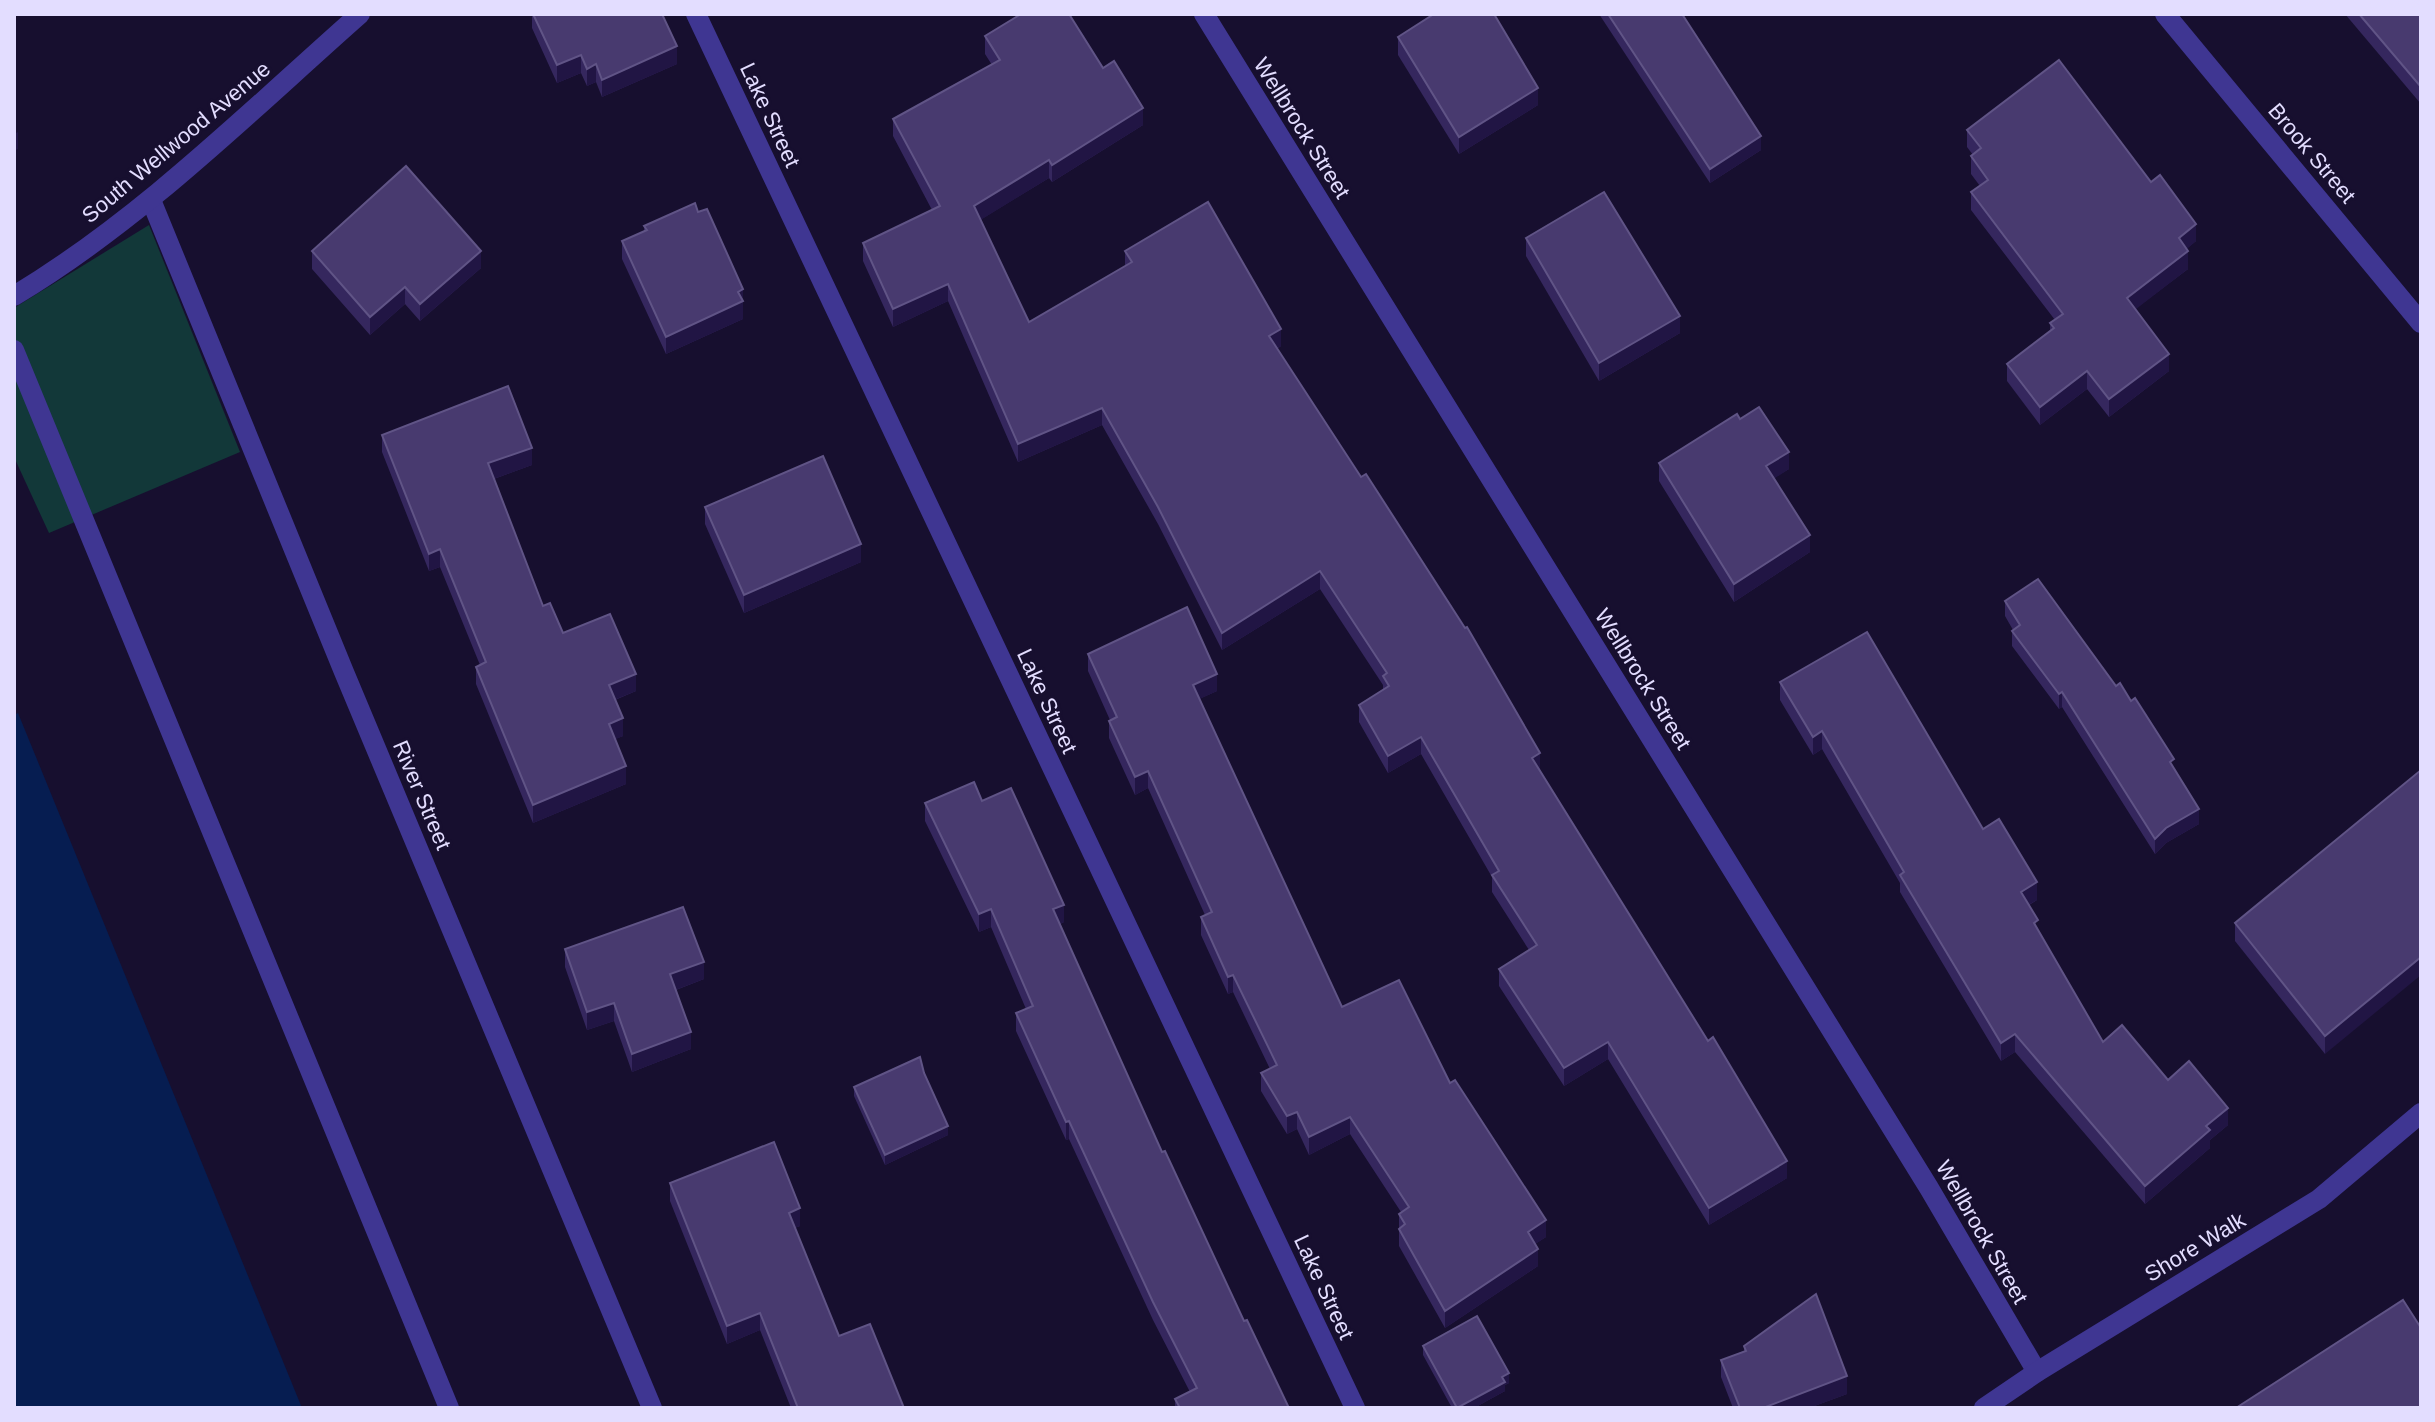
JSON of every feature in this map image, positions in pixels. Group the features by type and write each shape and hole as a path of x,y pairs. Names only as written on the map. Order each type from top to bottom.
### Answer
{"street":[{"name":"South Wellwood Avenue","path":"14,296 67,264 151,200 360,14"},
{"name":"Lake Street","path":"696,14 1355,1408"},
{"name":"Wellbrock Street","path":"1204,14 1929,1188 2037,1372"},
{"name":"Brook Street","path":"2165,14 2421,323"},
{"name":"River Street","path":"151,200 652,1408"},
{"path":"14,350 449,1408"},
{"name":"Shore Walk","path":"1984,1408 2037,1372 2319,1199 2421,1113"}],"green space":[{"path":"149,225 240,452 49,533 14,457 14,308"}],"water":[{"path":"18,713 302,1408 14,1408 14,715"}],"building":[{"path":"533,14 662,14 677,46 602,80 596,64 587,69 581,55 557,65"},
{"path":"1021,14 1069,14 1103,68 1114,61 1143,108 1052,165 1049,160 974,206 1029,322 1132,262 1125,251 1208,202 1281,329 1269,336 1361,477 1366,474 1467,627 1540,753 1532,758 1708,1041 1713,1037 1787,1161 1709,1208 1608,1042 1564,1068 1499,969 1537,945 1492,875 1499,871 1421,737 1388,756 1359,705 1389,686 1383,676 1387,673 1320,571 1222,633 1158,507 1102,408 1018,444 948,284 893,309 863,243 940,206 893,119 1000,60 985,36"},
{"path":"1434,14 1494,14 1538,88 1459,137 1398,37"},
{"path":"1608,14 1682,14 1761,136 1710,169"},
{"path":"2359,14 2421,14 2421,87"},
{"path":"2059,60 2151,182 2160,175 2196,224 2179,238 2188,251 2127,298 2169,354 2109,399 2087,371 2040,407 2007,364 2054,328 2050,323 2063,314 1971,192 1988,180 1971,156 1981,148 1967,130"},
{"path":"406,166 481,251 420,304 405,287 370,317 312,251"},
{"path":"1604,192 1680,316 1599,363 1526,238"},
{"path":"695,203 698,212 707,209 743,289 738,292 743,301 666,337 622,241 647,230 644,226"},
{"path":"508,386 532,448 488,463 543,606 550,603 563,633 610,614 636,674 609,685 623,718 609,724 626,766 533,805 476,667 486,662 440,549 429,554 382,435"},
{"path":"1759,407 1789,452 1766,466 1810,535 1734,584 1659,463 1737,414 1740,419"},
{"path":"823,456 861,544 744,595 705,507"},
{"path":"2038,579 2116,686 2120,683 2131,701 2135,698 2174,759 2170,762 2199,809 2166,828 2155,839 2062,692 2059,694 2012,631 2020,625 2005,601"},
{"path":"1187,607 1217,674 1193,685 1342,1007 1399,980 1450,1083 1455,1080 1546,1220 1528,1232 1538,1249 1445,1311 1399,1229 1405,1224 1399,1214 1409,1207 1350,1117 1309,1137 1297,1112 1287,1116 1261,1073 1277,1065 1233,975 1228,977 1201,917 1212,912 1148,771 1135,777 1109,721 1117,717 1088,654"},
{"path":"1867,632 1983,829 1999,819 2037,882 2021,892 2038,920 2034,923 2103,1042 2122,1025 2168,1080 2189,1061 2228,1108 2206,1126 2210,1130 2145,1186 2015,1034 2001,1043 1900,875 1904,872 1822,731 1813,737 1780,682"},
{"path":"2421,770 2421,957 2325,1036 2235,923"},
{"path":"974,782 982,801 1011,788 1064,905 1053,909 1162,1152 1165,1151 1244,1321 1247,1320 1289,1408 1180,1408 1175,1399 1197,1388 1016,1013 1033,1006 991,909 979,914 925,803"},
{"path":"683,907 704,962 670,974 691,1032 632,1054 614,1003 587,1012 565,949"},
{"path":"920,1057 948,1126 885,1155 854,1087"},
{"path":"774,1142 800,1208 789,1213 839,1336 870,1324 904,1408 798,1408 760,1313 727,1326 670,1183"},
{"path":"1816,1294 1847,1376 1763,1408 1740,1408 1721,1360 1746,1351 1744,1346"},
{"path":"2403,1300 2421,1328 2421,1408 2236,1408"},
{"path":"1477,1316 1509,1373 1502,1377 1505,1382 1457,1408 1423,1346"}]}
